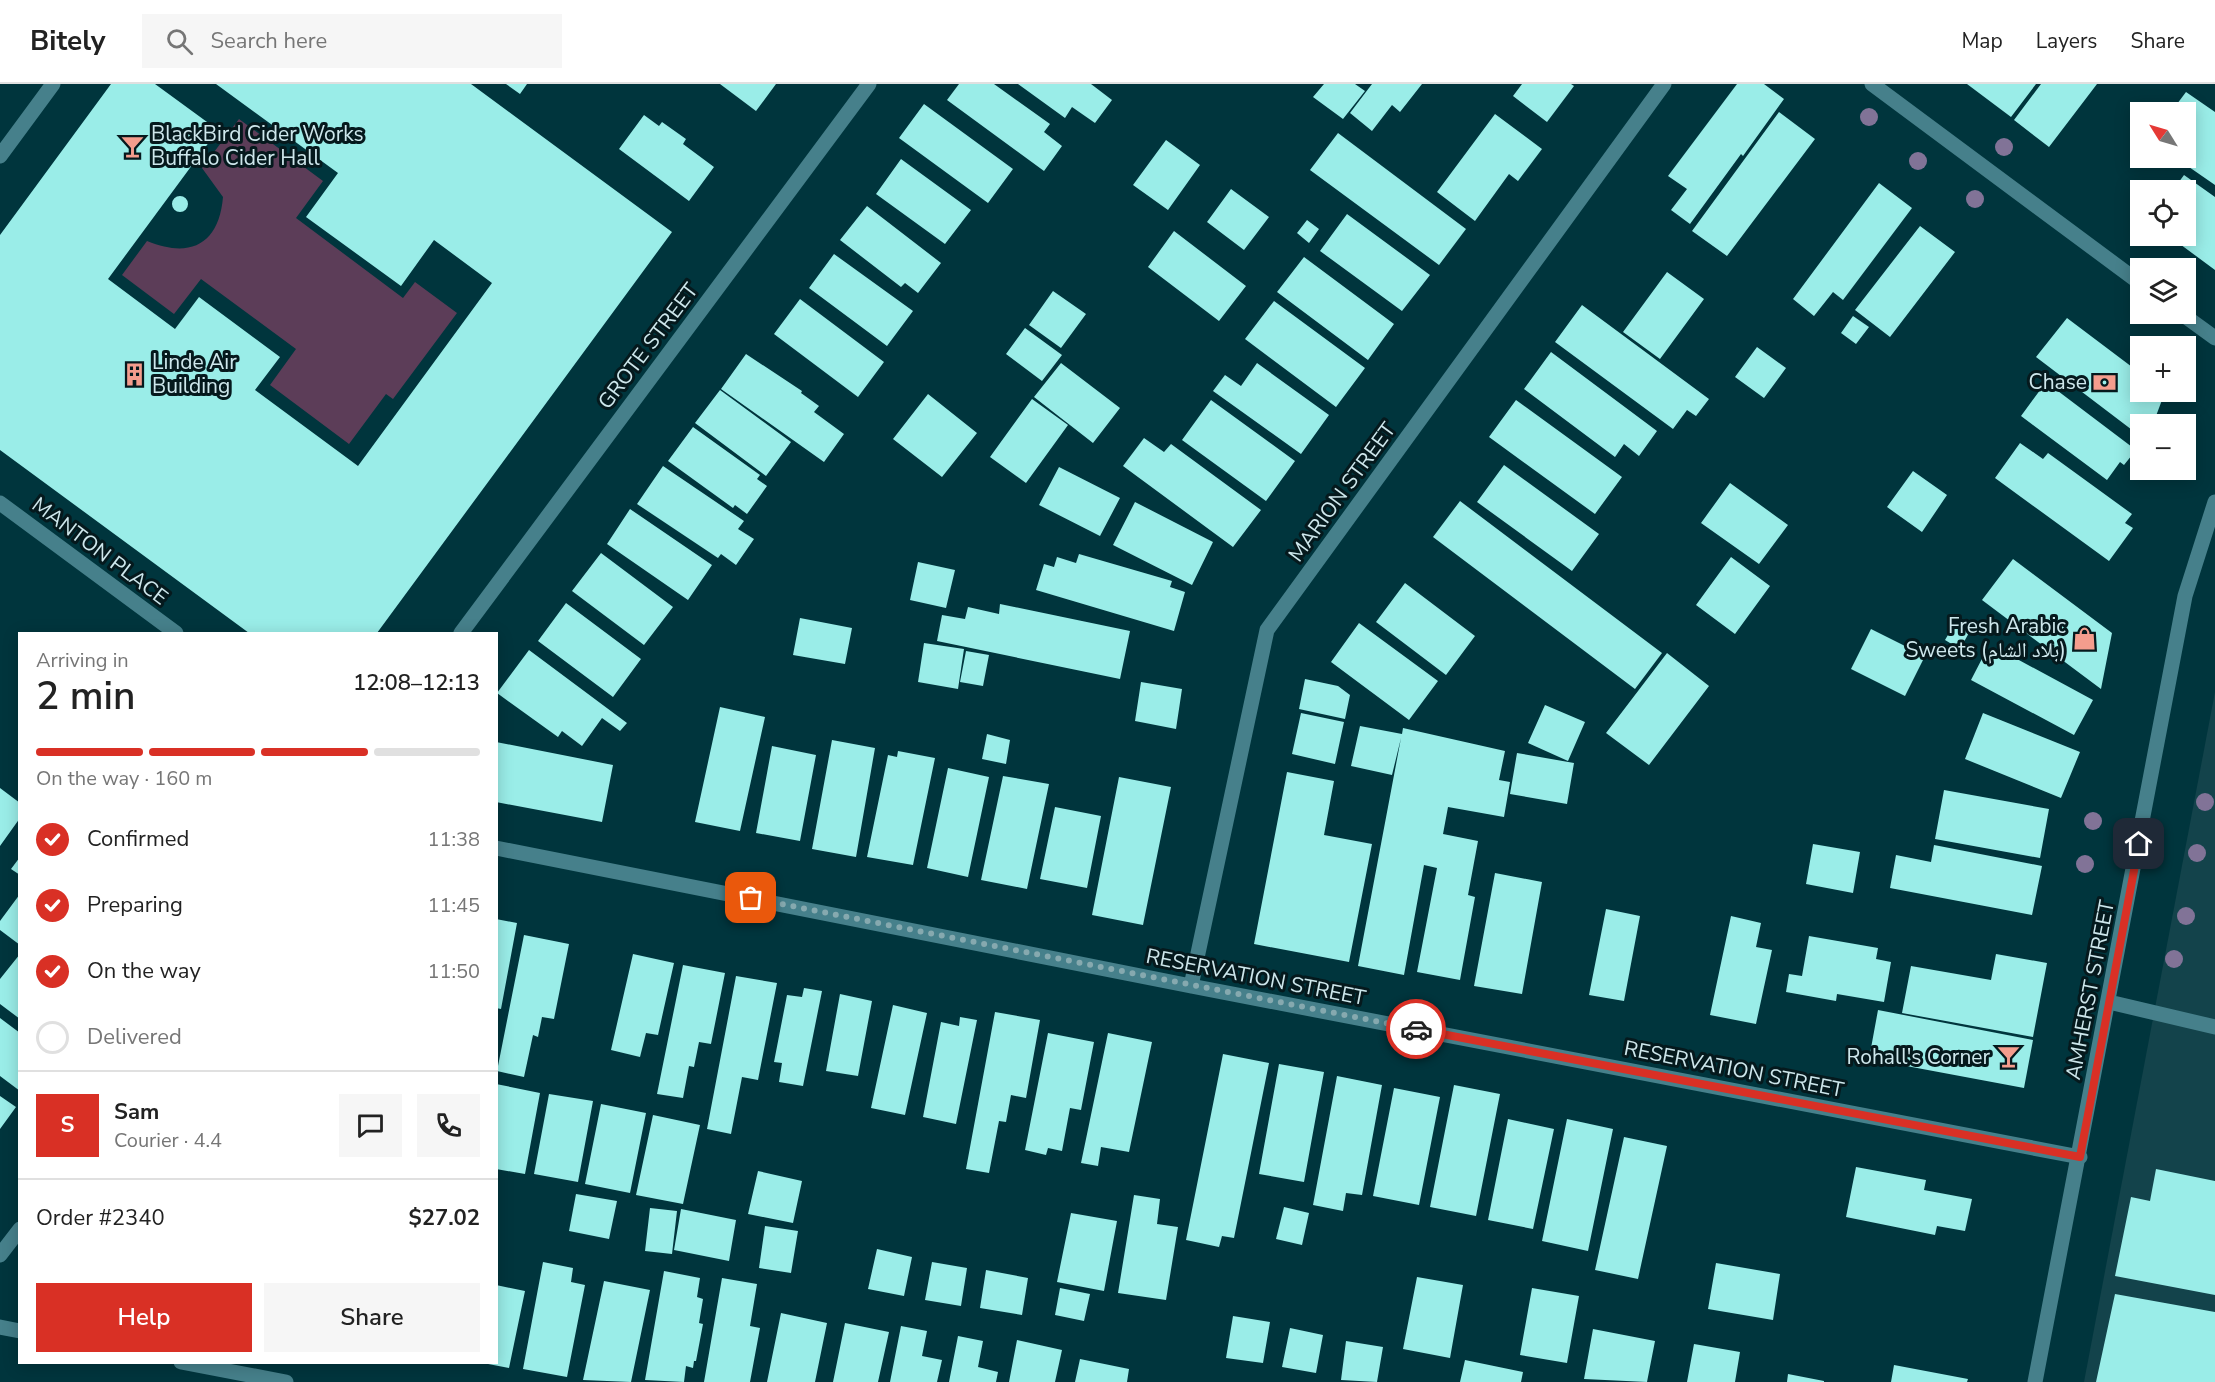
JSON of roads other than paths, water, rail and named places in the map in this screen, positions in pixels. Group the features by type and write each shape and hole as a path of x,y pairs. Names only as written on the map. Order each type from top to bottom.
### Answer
{"street":[{"path":"0,156 53,84"},
{"name":"GROTE STREET","path":"462,632 869,84"},
{"name":"MARION STREET","path":"1191,986 1267,630 1664,84"},
{"path":"1872,84 2130,276"},
{"path":"2196,324 2215,338"},
{"name":"AMHERST STREET","path":"2035,1382 2080,1157 2185,596 2215,502"},
{"name":"MANTON PLACE","path":"0,503 175,632"},
{"name":"RESERVATION STREET","path":"498,848 1191,986 2080,1157"},
{"path":"2109,1002 2215,1027"},
{"path":"0,1255 18,1231"},
{"path":"0,1327 18,1331"},
{"path":"192,1364 286,1382"}],"place":[{"name":"BlackBird Cider Works Buffalo Cider Hall","path":"133,146"},
{"name":"Linde Air Building","path":"134,374"},
{"name":"Chase","path":"2105,382"},
{"name":"Fresh Arabic Sweets (بلاد الشام)","path":"2084,638"},
{"name":"Rohall's Corner","path":"2008,1057"}]}
